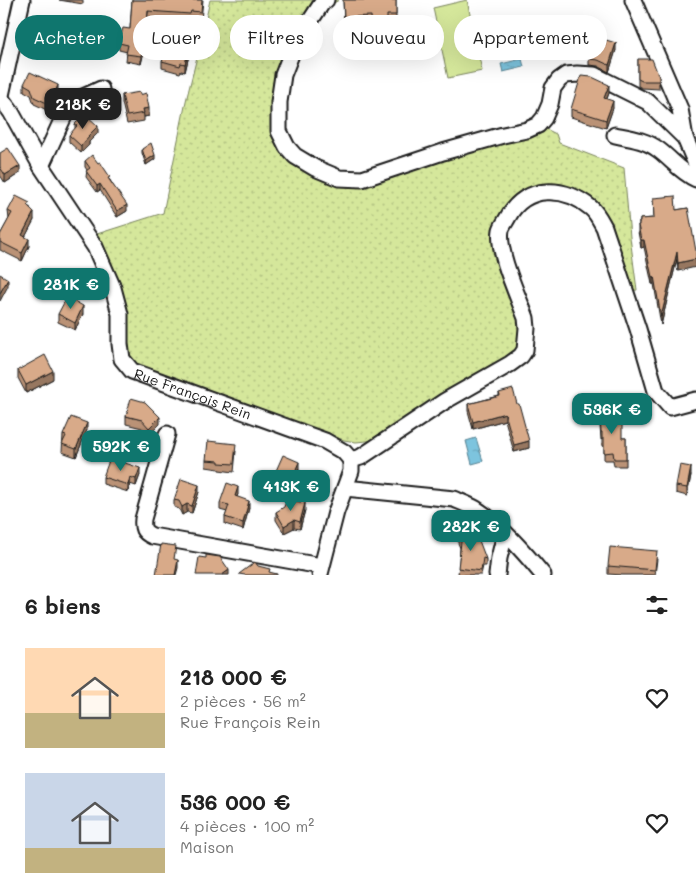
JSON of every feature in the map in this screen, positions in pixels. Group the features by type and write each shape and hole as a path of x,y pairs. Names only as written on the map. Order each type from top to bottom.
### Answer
{"street":[{"path":"0,98 22,0"},
{"path":"633,0 680,109 685,138 696,164"},
{"path":"323,1 295,44 283,76 279,102 280,131 287,147 294,156 338,178 362,179 443,152 527,130 538,125 544,118 550,104 553,88 566,75 594,75 635,95 648,102 685,138"},
{"path":"41,166 70,102 101,89"},
{"name":"Rue François Rein","path":"0,98 11,112 41,166 95,247 113,288 120,314 122,359 132,371 325,441 344,452 351,460"},
{"path":"615,135 645,142 658,149 686,174 696,179"},
{"path":"167,434 143,519 142,527 145,532 152,536 212,546 320,570 336,512 351,471 351,460 361,457 445,401 510,364 521,356 525,350 528,328 502,252 501,229 512,210 520,201 532,195 545,192 558,192 570,196 590,208 598,216 604,227 638,329 656,391 670,407 696,400"},
{"path":"345,488 454,499 487,516 524,552 543,575"},
{"path":"497,575 505,534"}],"green space":[{"path":"210,0 339,0 327,7 322,15 230,15 230,60 294,60 283,93 289,156 357,177 536,124 556,134 559,143 624,168 637,290 630,291 609,225 545,188 498,227 518,304 521,342 513,356 377,440 356,442 344,440 128,367 124,299 118,282 107,264 97,234 163,213 196,60 220,60 220,15 207,15"},
{"path":"467,0 470,15 454,15 454,60 480,60 482,71 448,78 444,59 444,15 434,15 433,8"}],"water":[{"path":"522,60 524,67 503,72 501,64"},
{"path":"476,438 483,461 472,464 466,441"}],"building":[{"path":"132,0 202,0 201,12 191,11 190,14 148,11 148,15 133,15 133,55 126,54 128,45 123,44 123,28 130,29"},
{"path":"343,0 396,0 396,15 344,15"},
{"path":"607,40 616,43 609,65 598,60 607,60"},
{"path":"638,59 652,59 659,81 642,81 638,79"},
{"path":"186,60 185,64 181,63 180,66 162,61"},
{"path":"30,72 58,85 54,95 52,94 47,103 34,97 31,88 24,84"},
{"path":"581,76 592,77 609,85 604,98 613,101 606,120 571,109"},
{"path":"140,92 140,95 146,93 149,108 143,109 144,113 127,116 122,95"},
{"path":"85,114 98,126 81,146 69,135 77,126 75,124"},
{"path":"151,143 155,155 146,161 142,149"},
{"path":"8,148 20,166 5,175 0,167 0,153"},
{"path":"92,155 98,163 100,162 110,177 108,178 127,205 117,211 100,184 97,186 86,171 90,168 85,161"},
{"path":"16,196 30,203 27,205 34,212 22,235 29,239 22,253 0,242 0,235 12,213 8,211"},
{"path":"675,196 676,210 688,208 696,259 678,263 677,252 661,317 654,276 652,277 644,240 641,240 638,225 640,219 654,218 653,198"},
{"path":"0,274 8,279 0,293"},
{"path":"67,297 83,306 75,323 58,314"},
{"path":"45,355 53,371 26,385 18,370"},
{"path":"513,389 529,441 514,445 505,413 473,422 468,404 500,396 499,393"},
{"path":"131,398 145,402 160,417 149,428 142,420 126,416"},
{"path":"607,406 613,415 613,424 622,424 622,438 626,438 626,459 614,459 613,452 604,453 604,439 602,439 600,418 596,413"},
{"path":"71,417 87,423 76,449 62,444 66,436 63,435"},
{"path":"208,441 236,444 234,464 206,460"},
{"path":"283,455 299,462 296,469 304,473 298,486 275,473"},
{"path":"110,458 140,468 136,479 130,477 128,485 103,477"},
{"path":"680,465 691,467 687,488 676,486"},
{"path":"181,479 199,485 192,506 187,504 182,507 179,501 174,500"},
{"path":"227,483 238,487 235,496 249,501 243,523 225,517 229,505 220,503"},
{"path":"291,500 305,503 300,522 294,520 284,526 276,512"},
{"path":"475,530 486,559 483,558 481,571 458,568 461,542 458,536"},
{"path":"161,544 176,546 174,559 178,560 175,575 156,575"},
{"path":"610,547 657,551 655,570 608,566"},
{"path":"206,555 220,557 229,570 222,575 196,575 199,557 206,558"},
{"path":"255,562 258,566 270,569 269,572 277,575 239,574"}]}
